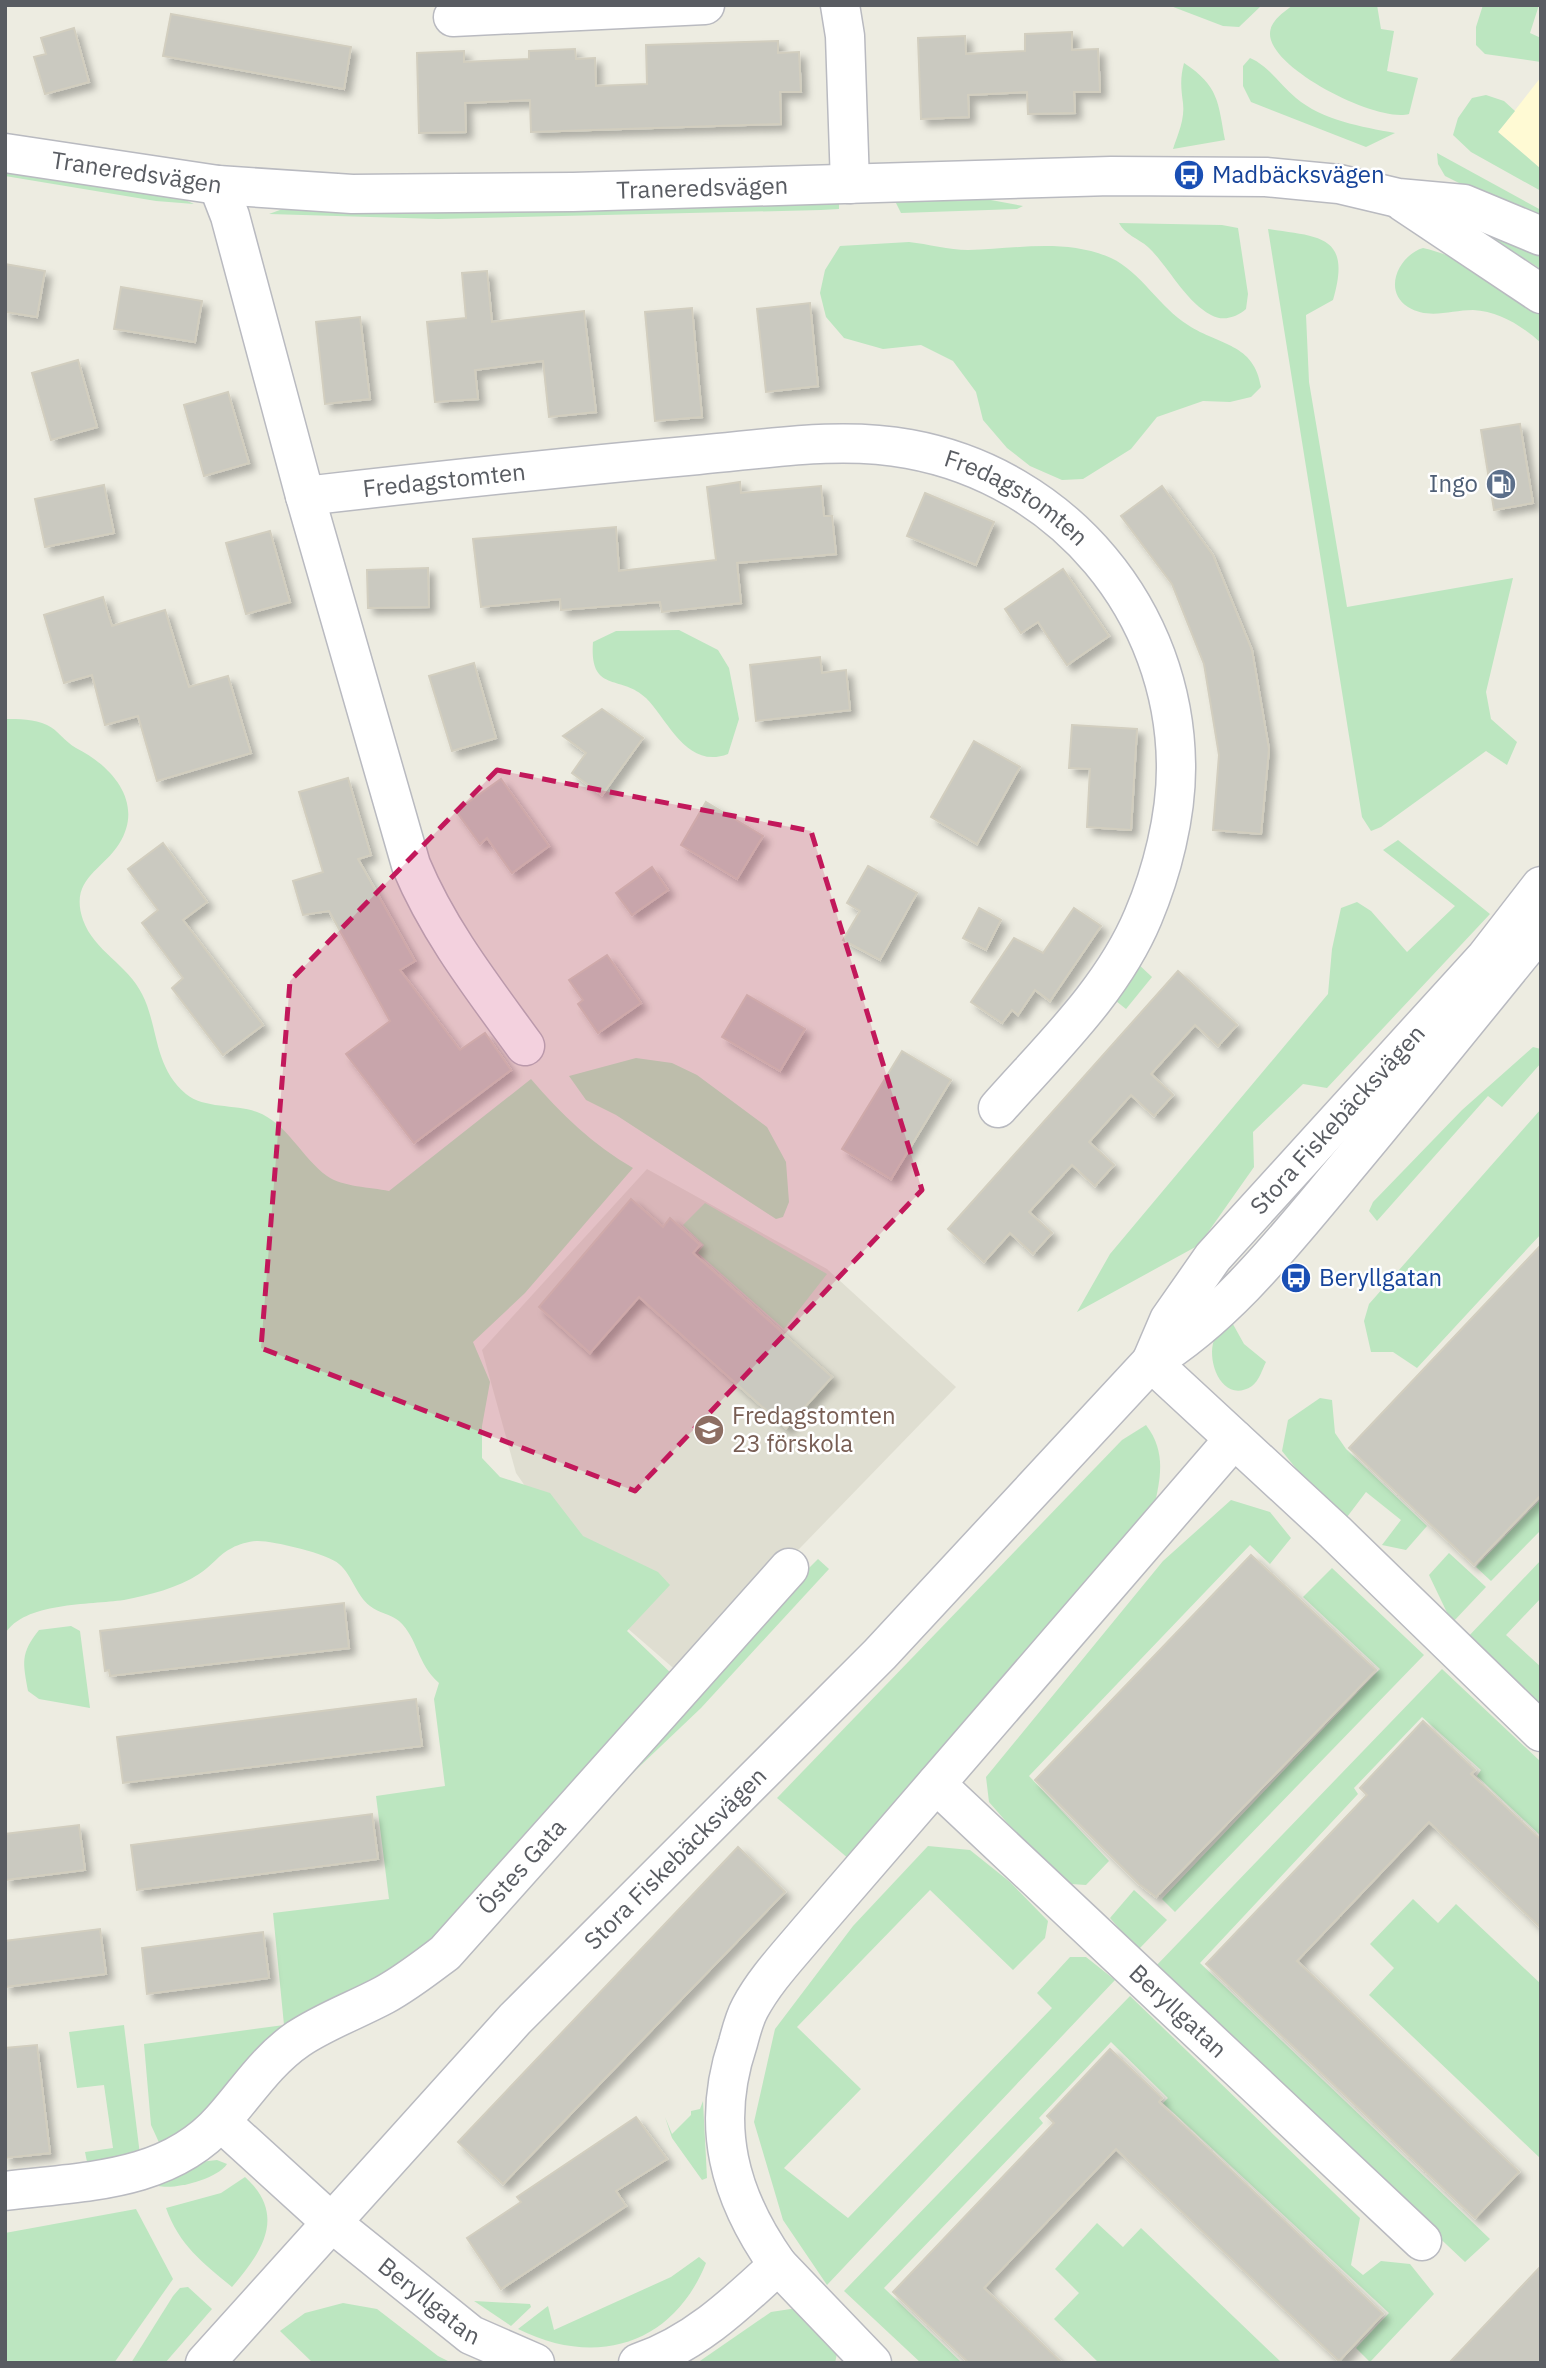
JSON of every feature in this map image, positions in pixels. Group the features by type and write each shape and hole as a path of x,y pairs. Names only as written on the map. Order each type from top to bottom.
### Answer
{"street":[{"path":"453,17 705,5"},
{"path":"841,5 845,36 850,184"},
{"name":"Traneredsvägen","path":"5,153 218,185 352,194 457,195 1098,176 1266,177 1339,184 1398,198 1464,204 1541,236"},
{"path":"218,185 230,216 305,496 411,866 422,892 457,952 525,1046"},
{"name":"Traneredsvägen","path":"1398,198 1541,294"},
{"name":"Fredagstomten","path":"305,496 534,470 802,446 862,444 908,449 962,463 1027,493 1064,520 1098,554 1129,596 1146,630 1162,669 1174,722 1177,771 1170,828 1142,920 1105,986 998,1108"},
{"name":"Stora Fiskebäcksvägen","path":"1151,1362 1169,1320 1213,1257 1486,957 1541,886"},
{"name":"Stora Fiskebäcksvägen","path":"205,2363 571,1960 880,1654 1151,1362 1189,1339 1306,1215 1541,929"},
{"path":"1151,1362 1541,1732"},
{"path":"872,2363 778,2265 756,2234 738,2196 729,2164 724,2122 729,2070 749,2009 771,1975 1234,1439"},
{"name":"Östes Gata","path":"5,2191 151,2170 182,2154 221,2122 250,2083 292,2044 386,1994 445,1953 789,1568"},
{"name":"Beryllgatan","path":"936,1784 1422,2241"},
{"path":"221,2122 331,2223"},
{"name":"Beryllgatan","path":"331,2223 471,2335 535,2363"},
{"path":"638,2363 659,2356 700,2333 778,2265"}],"highlighted area":[{"path":"497,770 811,831 922,1190 635,1491 261,1348 290,981"}],"shaded area":[{"path":"1541,77 1541,169 1498,132"},
{"name":"Fredagstomten 23 förskola","path":"647,1169 827,1269 956,1387 679,1673 619,1621 516,1473 482,1350"}],"green space":[{"path":"1168,5 1262,5 1239,27 1223,26"},
{"path":"1293,5 1377,5 1381,29 1394,31 1387,71 1418,78 1409,114 1394,115 1351,102 1287,63 1275,48 1270,34 1275,21"},
{"path":"1483,5 1539,5 1530,33 1541,38 1541,62 1485,54 1476,45 1476,27"},
{"path":"1250,58 1269,71 1306,106 1343,122 1395,133 1366,147 1251,102 1243,86 1243,66"},
{"path":"1184,63 1211,87 1221,115 1225,140 1173,149 1183,115 1181,83"},
{"path":"1486,95 1504,101 1515,111 1498,132 1541,169 1541,191 1471,152 1453,135 1458,118 1472,98"},
{"path":"1437,153 1541,210 1541,224 1445,176 1438,164"},
{"path":"5,169 183,199 194,204 156,201 5,176"},
{"path":"980,198 1023,206 1017,209 901,213 894,199"},
{"path":"839,203 839,209 821,210 438,219 269,214 288,207"},
{"path":"1119,223 1222,225 1238,228 1248,294 1246,309 1225,318 1216,317 1202,309 1185,293 1148,247"},
{"path":"1473,227 1541,255 1541,270 1536,266"},
{"path":"1268,229 1303,234 1327,243 1334,251 1338,263 1338,279 1333,300 1306,315 1309,382 1347,607 1513,578 1486,692 1491,719 1517,742 1507,765 1486,751 1381,827 1371,831 1362,817"},
{"path":"909,242 968,250 1058,246 1111,258 1132,272 1178,318 1243,354 1257,373 1261,387 1251,397 1230,402 1203,401 1157,417 1131,449 1083,479 1062,480 1030,466 1007,448 983,420 976,392 953,361 921,345 883,349 844,338 826,317 820,293 825,270 840,246"},
{"path":"1423,248 1470,266 1500,283 1541,313 1541,343 1518,325 1492,313 1473,310 1432,314 1408,307 1396,292 1397,274 1407,258"},
{"path":"679,630 718,650 729,668 739,719 728,754 714,757 701,755 690,749 646,698 627,686 601,676 596,669 593,642 616,631"},
{"path":"5,719 32,720 51,727 102,765 121,787 128,814 126,829 119,844 84,885 80,906 83,920 95,941 136,984 142,994 162,1059 175,1083 186,1094 202,1102 249,1110 268,1117 286,1132 318,1169 333,1180 389,1191 531,1079 578,1128 633,1168 525,1293 473,1342 490,1382 482,1426 482,1458 500,1477 550,1493 583,1536 658,1572 670,1585 627,1631 675,1677 611,1737 444,1938 162,2149 151,2125 144,2044 284,2025 273,1913 389,1899 376,1796 445,1786 434,1699 439,1683 426,1668 405,1628 396,1619 365,1601 339,1564 313,1552 258,1541 235,1547 199,1574 173,1587 124,1600 42,1610 14,1624 5,1634"},
{"path":"1398,840 1490,914 1327,1088 1303,1084 1253,1132 1254,1167 1199,1245 1077,1312 1110,1254 1328,994 1332,949 1341,908 1357,902 1371,911 1407,952 1455,906 1383,850"},
{"path":"1137,963 1152,977 1126,1009 1116,1001"},
{"path":"1533,1047 1541,1049 1541,1063 1502,1107 1488,1096 1377,1221 1369,1211 1373,1202 1462,1110"},
{"path":"636,1058 672,1063 697,1075 767,1127 786,1162 789,1202 783,1217 776,1219 616,1115 586,1100 569,1076"},
{"path":"1541,1109 1541,1234 1417,1368 1393,1352 1371,1352 1364,1321 1369,1304"},
{"path":"705,1203 827,1274 784,1329 698,1253 704,1245 683,1225"},
{"path":"1229,1317 1244,1344 1266,1362 1254,1384 1242,1390 1225,1386 1212,1359 1214,1340"},
{"path":"1320,1398 1332,1400 1335,1433 1346,1449 1427,1526 1406,1550 1382,1545 1401,1520 1366,1492 1347,1517 1306,1481 1282,1451 1288,1420"},
{"path":"1146,1425 1157,1445 1160,1464 1154,1507 849,1859 777,1798 1122,1440"},
{"path":"1541,1499 1541,1530 1491,1581 1476,1567"},
{"path":"1231,1500 1270,1512 1291,1538 1270,1564 1250,1545 1029,1776 1109,1861 1086,1885 1071,1884 1030,1849 989,1802 986,1777 1163,1561"},
{"path":"1449,1553 1486,1587 1452,1623 1429,1575"},
{"path":"818,1559 829,1569 701,1708 598,1806 784,1593"},
{"path":"1541,1560 1541,1598 1506,1635 1541,1667 1541,1709 1466,1639"},
{"path":"1332,1568 1424,1655 1175,1912 1162,1899 1380,1669 1303,1597"},
{"path":"71,1626 80,1631 90,1708 39,1699 28,1691 24,1659 33,1638 39,1630"},
{"path":"1442,1669 1541,1762 1541,1836 1477,1776 1481,1770 1422,1717 1354,1788 1358,1794 1200,1963 1490,2239 1465,2262 1154,1968"},
{"path":"928,1846 970,1850 1010,1882 1048,1921 1045,1938 1013,1970 930,1890 797,2027 861,2089 784,2168 848,2218 1052,2008 1037,1993 1070,1957 1086,1957 1115,1980 827,2285 783,2220 754,2122 775,2029 853,1926"},
{"path":"1134,1890 1167,1920 1138,1950 1110,1918"},
{"path":"1413,1899 1438,1923 1456,1904 1541,1984 1541,2159 1369,1995 1394,1968 1370,1944"},
{"path":"1130,1996 1360,2218 1351,2265 1363,2275 1381,2261 1410,2264 1434,2294 1370,2362 1356,2348 1389,2313 1163,2103 1168,2098 1111,2042 1039,2118 1043,2123 884,2288 962,2363 921,2363 844,2291"},
{"path":"124,2025 140,2155 87,2162 85,2152 113,2148 104,2085 77,2088 69,2032"},
{"path":"703,2101 707,2178 702,2180 672,2138 665,2117 672,2134 691,2115 691,2111 700,2109"},
{"path":"217,2160 227,2164 205,2179 175,2186 158,2186 200,2162"},
{"path":"245,2177 258,2192 265,2206 266,2234 252,2261 232,2287 185,2243 166,2208 221,2193"},
{"path":"136,2209 173,2279 114,2363 5,2363 5,2233"},
{"path":"1097,2223 1123,2247 1141,2228 1282,2363 1099,2363 1054,2319 1079,2293 1055,2269"},
{"path":"699,2257 706,2263 692,2291 674,2313 653,2330 629,2341 603,2347 576,2347 547,2341 518,2329 548,2306 554,2330 671,2277"},
{"path":"188,2287 212,2309 165,2363 131,2363 173,2296 180,2288"},
{"path":"474,2301 530,2304 531,2307 511,2326"},
{"path":"343,2303 377,2309 438,2356 452,2363 313,2363 280,2331 305,2313"},
{"path":"797,2308 838,2349 835,2363 697,2363 771,2312"}],"building":[{"path":"171,14 351,47 344,89 163,56"},
{"path":"74,28 89,82 45,94 34,57 46,54 41,38"},
{"path":"1072,32 1072,50 1098,49 1100,92 1074,92 1075,113 1028,114 1027,92 968,95 969,117 921,119 918,38 965,36 966,54 1025,51 1025,34"},
{"path":"778,41 778,53 799,52 801,92 780,92 781,124 531,132 530,100 465,103 466,132 419,133 417,53 464,51 464,62 529,59 529,51 575,49 576,59 595,58 596,86 647,84 646,45"},
{"path":"5,264 45,271 37,317 5,312"},
{"path":"487,271 492,322 584,311 596,412 549,417 543,361 475,370 478,399 435,402 427,322 466,318 462,273"},
{"path":"121,287 202,301 195,342 114,329"},
{"path":"810,303 818,386 766,392 757,309"},
{"path":"692,308 702,417 655,421 645,312"},
{"path":"360,317 370,399 325,404 316,322"},
{"path":"78,360 97,427 51,440 32,373"},
{"path":"228,392 249,463 204,476 184,405"},
{"path":"1520,424 1533,503 1494,510 1481,430"},
{"path":"740,482 741,493 821,486 824,516 832,516 836,554 737,563 741,603 662,612 660,602 561,610 560,599 481,607 473,539 616,527 619,571 716,560 707,487"},
{"path":"104,485 114,533 45,547 35,499"},
{"path":"1162,486 1213,555 1252,650 1269,749 1261,834 1213,830 1219,755 1204,664 1172,584 1121,516"},
{"path":"925,493 994,522 976,565 907,536"},
{"path":"270,531 290,602 246,614 226,543"},
{"path":"428,568 429,607 368,608 367,570"},
{"path":"1063,569 1109,636 1067,665 1038,622 1021,633 1005,609"},
{"path":"103,597 112,626 165,610 189,687 228,676 251,753 157,781 138,716 105,725 92,675 64,683 44,615"},
{"path":"820,657 822,673 846,670 850,710 756,721 750,665"},
{"path":"474,663 496,738 452,751 429,676"},
{"path":"602,709 643,738 602,795 572,773 586,753 563,736"},
{"path":"1072,725 1137,729 1131,830 1087,827 1090,769 1069,768"},
{"path":"974,741 1020,767 977,844 931,817"},
{"path":"348,778 371,855 358,859 415,961 400,970 460,1050 485,1033 511,1070 414,1143 346,1054 390,1021 329,911 303,915 293,881 323,872 299,792"},
{"path":"501,779 549,846 512,873 487,838 480,844 456,811"},
{"path":"706,802 763,836 737,879 681,845"},
{"path":"163,843 207,902 183,920 263,1025 223,1055 172,988 183,978 142,923 158,910 128,869"},
{"path":"868,866 917,893 880,960 843,940 860,911 847,903"},
{"path":"652,867 668,890 632,915 616,893"},
{"path":"979,908 1001,920 986,950 963,938"},
{"path":"1074,908 1101,926 1050,1001 1035,990 1018,1015 1012,1010 1002,1023 971,1002 1014,938 1043,953"},
{"path":"607,955 641,1003 598,1033 578,1004 583,1000 569,980"},
{"path":"1178,971 1237,1025 1218,1046 1195,1025 1151,1074 1173,1095 1154,1116 1131,1095 1089,1142 1114,1165 1095,1186 1072,1165 1029,1212 1052,1233 1033,1254 1010,1233 984,1262 948,1229"},
{"path":"747,995 805,1029 780,1071 722,1037"},
{"path":"902,1051 951,1080 891,1179 842,1149"},
{"path":"631,1199 663,1227 670,1218 700,1245 693,1253 832,1377 786,1428 639,1297 590,1353 539,1307"},
{"path":"1541,1245 1541,1495 1474,1565 1349,1448"},
{"path":"1251,1555 1376,1670 1156,1897 1139,1884 1035,1780"},
{"path":"344,1603 349,1648 110,1676 109,1670 105,1671 100,1631"},
{"path":"416,1699 422,1746 123,1783 117,1737"},
{"path":"1423,1721 1475,1770 1471,1774 1541,1840 1541,1928 1429,1822 1297,1961 1519,2172 1475,2218 1206,1964 1367,1795 1360,1788"},
{"path":"372,1814 378,1859 137,1890 131,1845"},
{"path":"79,1825 85,1870 5,1880 5,1834"},
{"path":"738,1847 785,1892 503,2184 458,2142"},
{"path":"100,1929 106,1974 5,1987 5,1941"},
{"path":"263,1932 269,1978 147,1994 142,1948"},
{"path":"37,2045 50,2153 5,2158 5,2048"},
{"path":"1110,2049 1162,2098 1159,2102 1383,2314 1339,2361 1116,2149 984,2288 1062,2363 969,2363 893,2292 1054,2123 1047,2116"},
{"path":"636,2117 667,2159 616,2191 626,2206 501,2289 467,2238 521,2202 517,2197"},
{"path":"1541,2266 1541,2363 1449,2363"}],"place":[{"name":"Madbäcksvägen","path":"1189,175"},
{"name":"Ingo","path":"1501,484"},
{"name":"Beryllgatan","path":"1296,1278"},
{"name":"Fredagstomten 23 förskola","path":"709,1430"}]}
